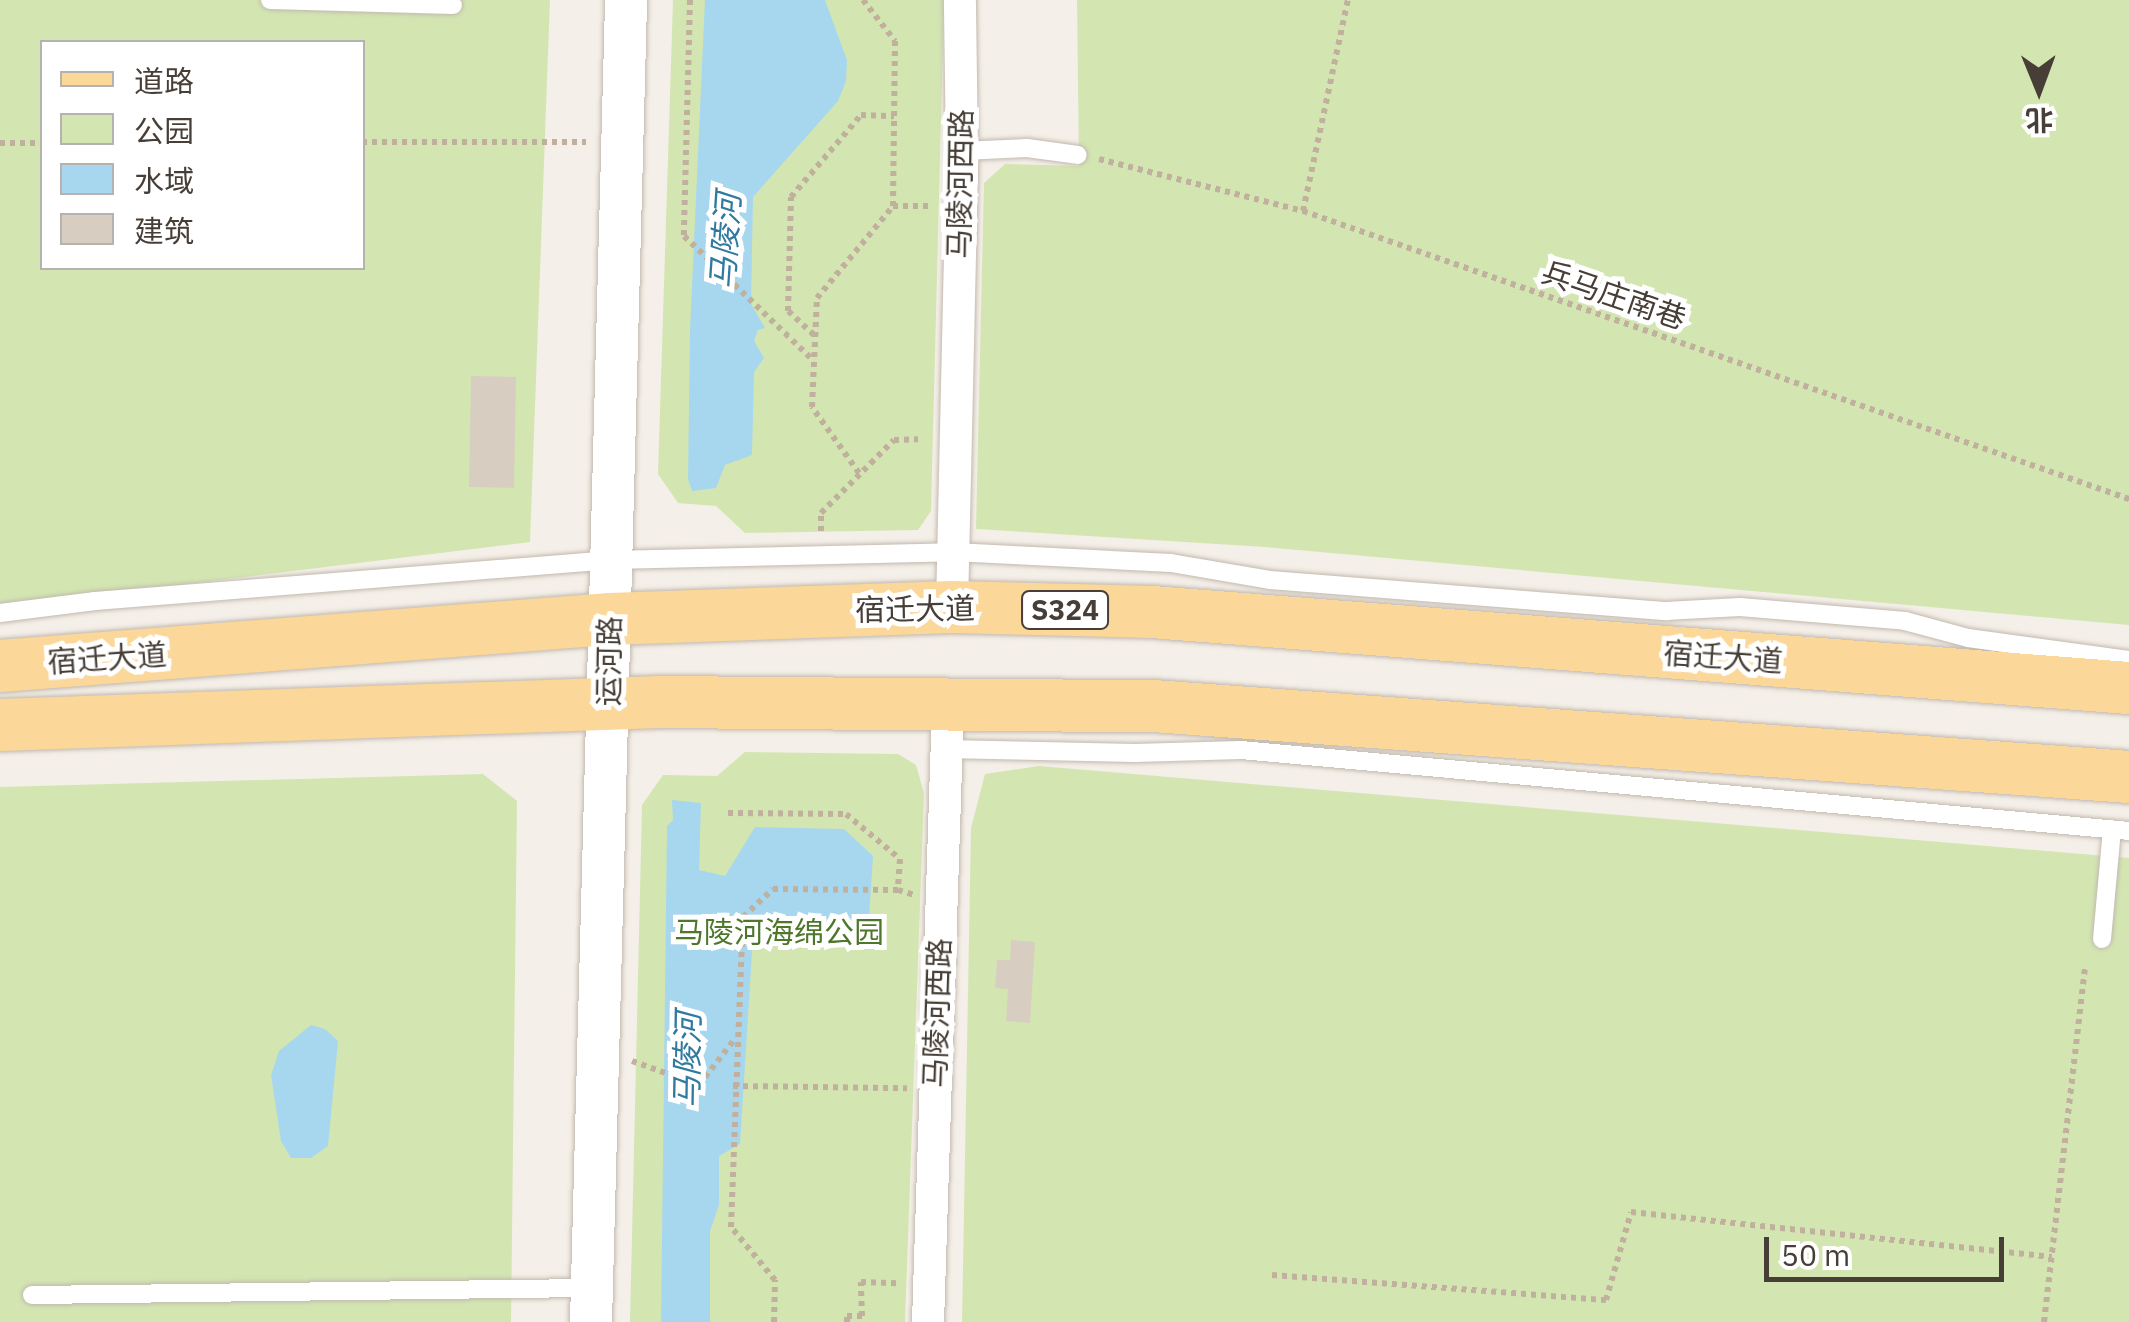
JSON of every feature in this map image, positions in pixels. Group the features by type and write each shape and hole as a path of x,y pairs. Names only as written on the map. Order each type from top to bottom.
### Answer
{"main road":[{"name":"宿迁大道","path":"0,666 610,619 952,608 1152,612 2129,688"},
{"name":"宿迁大道","path":"0,725 609,703 946,726 1154,706 2129,778"}],"street":[{"name":"运河路","path":"591,1305 626,0"},
{"name":"马陵河西路","path":"952,608 962,151 960,0"},
{"name":"马陵河西路","path":"928,1322 946,726"}],"lane":[{"path":"270,0 453,4"},
{"path":"962,151 1027,148 1078,155"},
{"path":"0,613 95,601 611,560 953,552 1171,563 1270,580 1668,612 1740,607 1905,621 1968,638 2129,660"},
{"path":"946,726 1135,753 1241,750 2120,830 2102,939"},
{"path":"32,1296 591,1305"}],"path":[{"path":"690,0 684,236 796,348 814,361"},
{"path":"859,474 812,408 817,298 894,206 894,42 863,0"},
{"path":"1303,211 1348,0"},
{"path":"815,336 788,312 791,197 861,114 894,116"},
{"path":"365,142 622,142"},
{"path":"0,144 40,143"},
{"name":"兵马庄南巷","path":"1078,155 1303,211 2129,499"},
{"path":"894,206 960,207"},
{"path":"820,542 821,513 894,440 918,439"},
{"path":"728,813 846,814 900,859 898,890 773,889 743,918 735,1040 731,1226 775,1280 774,1322"},
{"path":"2044,1322 2085,966"},
{"path":"650,1068 699,1085 735,1040"},
{"path":"734,1086 935,1088"},
{"path":"1272,1275 1606,1300 1631,1212 2052,1256"},
{"path":"847,1322 847,1316 862,1316 862,1282 930,1284"}],"green space":[{"path":"0,0 550,0 530,542 0,607"},
{"path":"673,0 944,0 931,511 918,530 745,533 716,506 678,503 658,474"},
{"path":"1077,0 2129,0 2129,625 1265,547 976,529 984,183 1005,164 1079,166"},
{"name":"马陵河海绵公园","path":"745,752 898,754 916,765 924,793 905,1322 630,1322 642,805 663,775 717,776"},
{"path":"1039,766 2129,858 2129,1322 962,1322 971,828 985,774"},
{"path":"483,774 517,801 511,1322 0,1322 0,787"}],"water":[{"name":"马陵河","path":"705,0 825,0 847,60 846,81 838,101 753,197 751,304 765,328 758,330 754,341 764,358 754,372 752,455 725,465 716,488 692,491 688,479 690,331"},
{"name":"马陵河","path":"672,800 701,803 699,870 725,876 755,827 844,829 873,856 869,918 754,921 740,1144 719,1156 719,1205 710,1231 710,1322 661,1322 667,826 673,820"},
{"path":"311,1025 325,1029 338,1041 328,1146 311,1158 291,1158 281,1141 271,1075 279,1051"}],"building":[{"path":"471,376 516,377 514,488 469,487"},
{"path":"1011,940 1035,942 1030,1023 1006,1021 1008,989 995,988 997,960 1010,960"}]}
